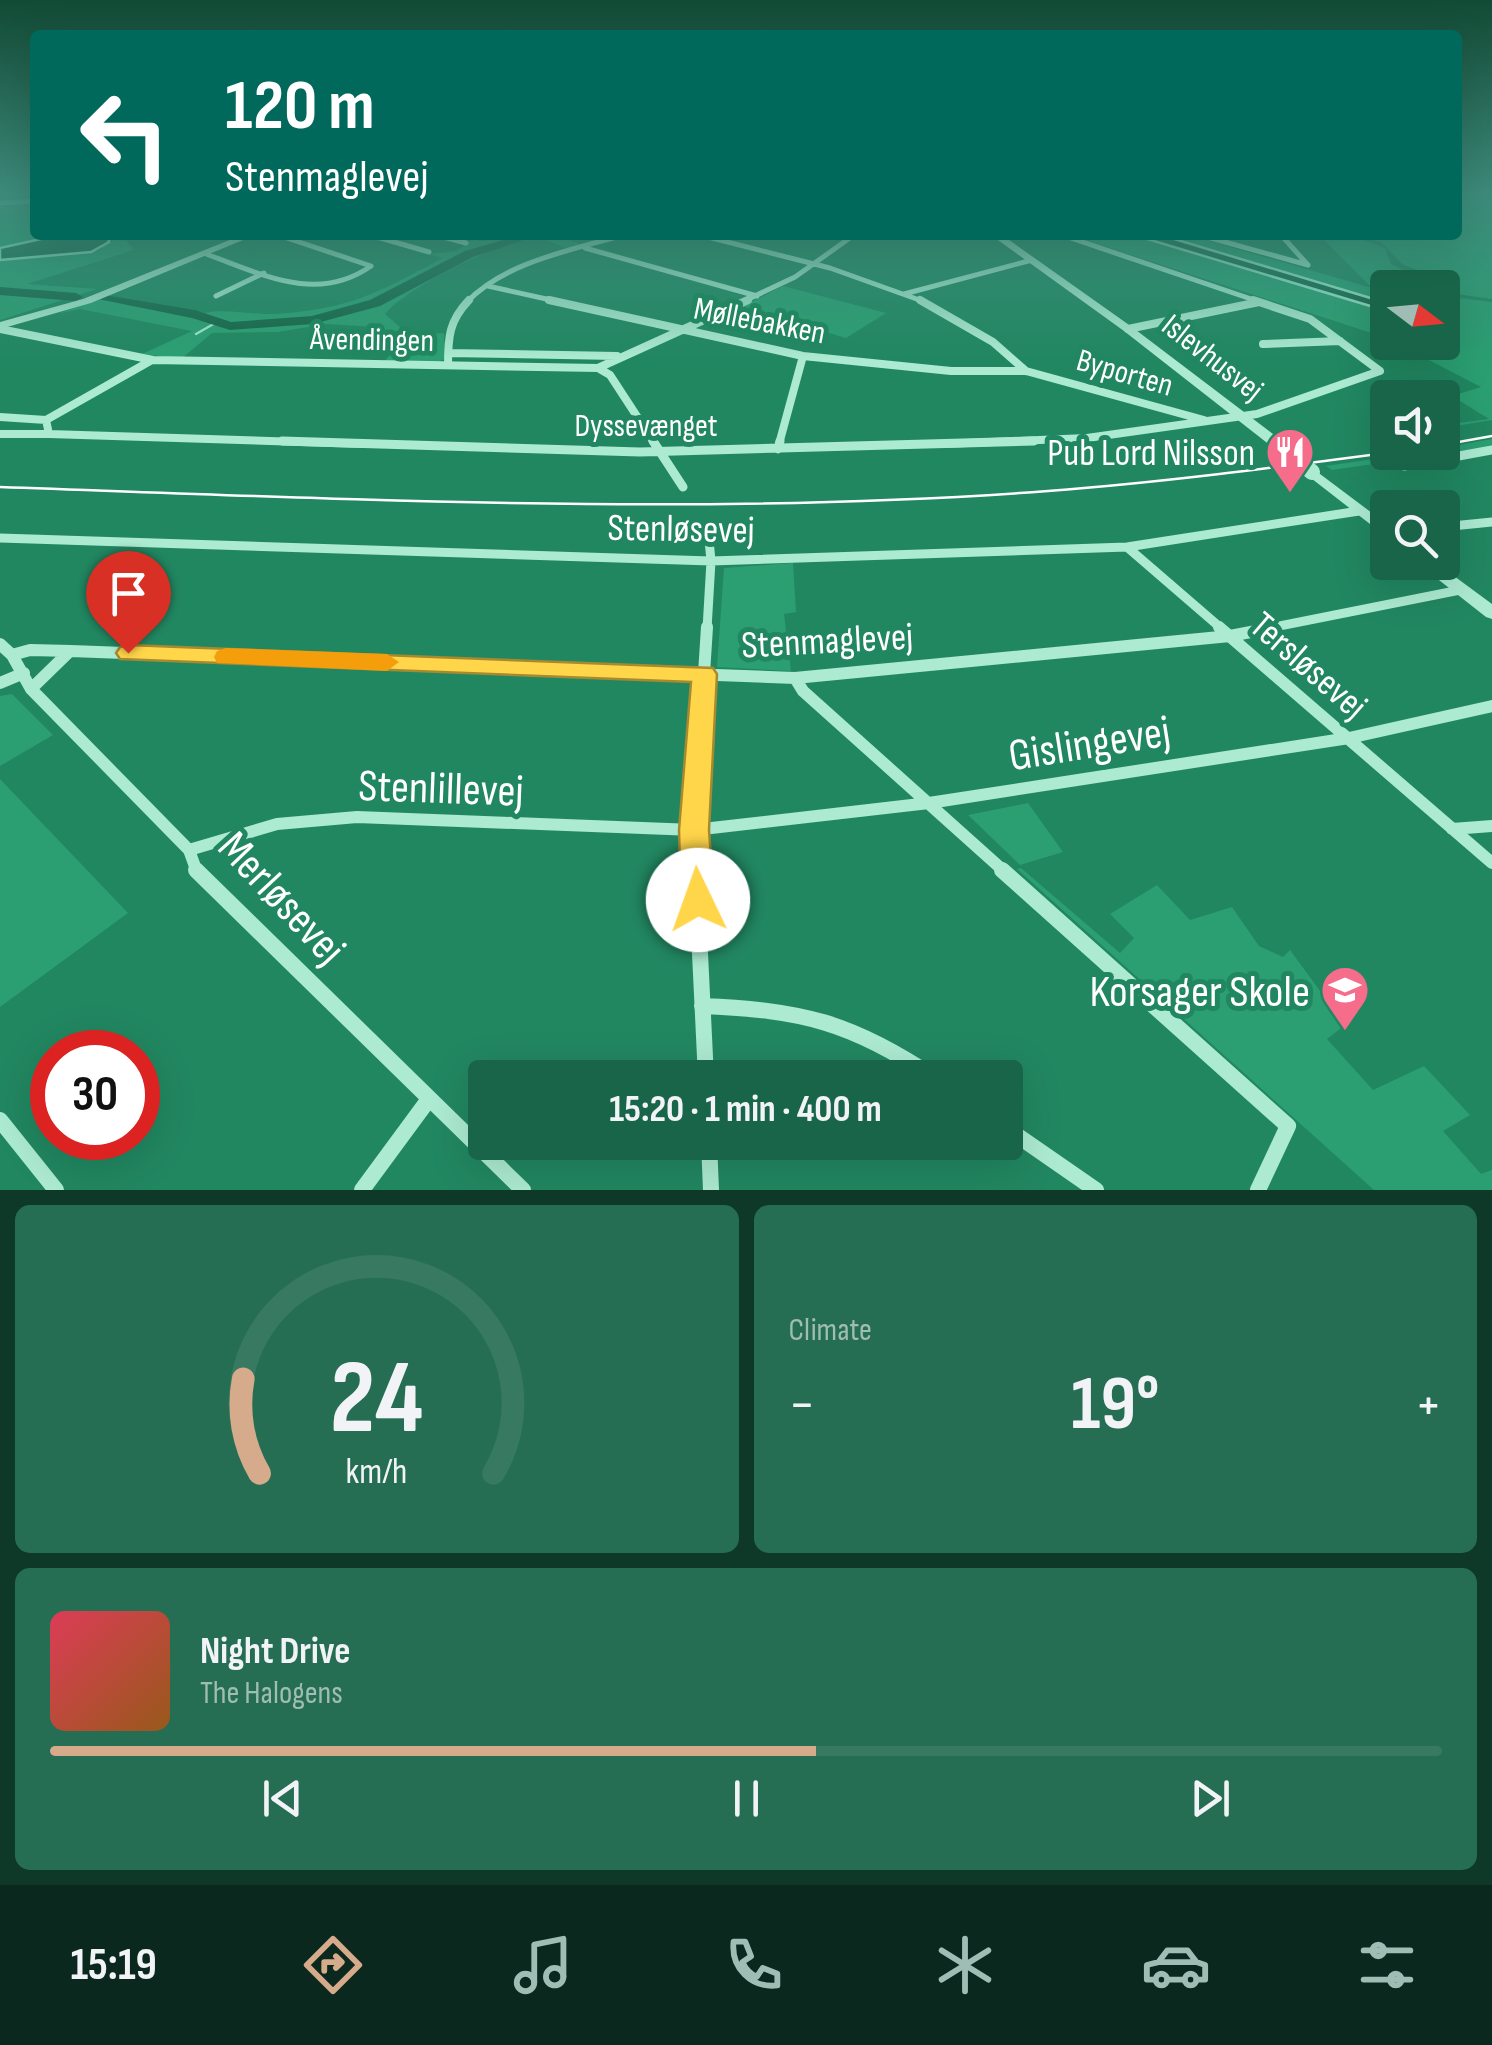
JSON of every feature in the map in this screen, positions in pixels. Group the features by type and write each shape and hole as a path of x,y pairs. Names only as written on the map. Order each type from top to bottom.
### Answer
{"street":[{"path":"73,304 206,249"},
{"path":"0,328 219,249"},
{"path":"206,254 312,288 333,286 370,268 370,264 321,249"},
{"path":"418,249 430,252"},
{"path":"448,364 447,334 461,308 488,286 533,263 582,249"},
{"path":"586,249 758,296"},
{"path":"754,249 816,264 904,294 997,344 1026,371"},
{"path":"683,487 610,375 598,368 758,296 836,249"},
{"name":"Islevhusvej","path":"1015,249 1128,329 1370,520"},
{"path":"1102,249 1310,319 1341,341"},
{"path":"1247,249 1308,266 1292,249"},
{"path":"904,294 1032,260"},
{"path":"216,296 264,273"},
{"name":"Møllebakken","path":"488,286 803,356 935,370 1026,371"},
{"path":"1128,329 1260,302"},
{"name":"Åvendingen","path":"0,328 153,360 598,368"},
{"path":"1264,344 1341,341"},
{"name":"Dyssevænget","path":"0,434 660,452 1087,438 1258,414 1380,370 1341,341"},
{"name":"Åvendingen","path":"449,353 618,356"},
{"path":"778,449 803,356"},
{"path":"0,417 46,420 153,360"},
{"name":"Byporten","path":"1026,371 1210,422"},
{"path":"46,420 49,434"},
{"path":"1460,456 1492,450"},
{"name":"Stenløsevej","path":"0,538 711,561 1127,547 1358,511"},
{"path":"1460,525 1492,522"},
{"path":"705,1060 694,830 711,561 708,529"},
{"name":"Tersløsevej","path":"1127,547 1492,863"},
{"path":"1447,580 1492,614"},
{"name":"Stenmaglevej","path":"12,655 30,650 70,651 795,678 1230,636 1460,590"},
{"name":"Merløsevej","path":"0,644 12,655 31,689 189,850 198,874 523,1190"},
{"path":"31,689 70,651"},
{"path":"0,683 24,673"},
{"path":"795,678 803,690 1288,1126 1258,1190"},
{"name":"Gislingevej","path":"694,830 929,803 1349,738 1492,706"},
{"name":"Stenlillevej","path":"189,850 277,824 357,817 694,830"},
{"path":"1452,828 1492,826"},
{"path":"702,1006 782,1009 831,1018 884,1042 909,1060"},
{"path":"362,1190 429,1099"},
{"path":"0,1120 56,1190"},
{"path":"1023,1139 1096,1190"},
{"path":"710,1160 711,1190"}],"shaded area":[{"path":"0,249 97,249 91,252 0,260"},
{"path":"498,249 413,291 385,314 409,335 444,333 445,359 435,363 384,362 399,344 376,327 326,324 278,332 212,333 181,359 142,354 192,331 80,309 57,314 111,296 205,313 301,312 381,290 443,258 429,254"},
{"path":"1112,249 1235,249 1370,287 1370,332"},
{"path":"1179,249 1206,249 1370,298 1370,306"},
{"path":"1333,249 1385,249 1391,264 1403,270 1370,270 1370,286"},
{"path":"1387,249 1492,249 1492,299 1460,294 1460,270 1417,270 1402,264"},
{"path":"134,250 27,284 97,289 0,320 0,260"},
{"path":"783,286 886,313 846,338 741,307"},
{"path":"1460,298 1492,302 1492,420 1460,425 1489,419 1460,401 1460,394 1481,387 1429,360 1460,360"},
{"path":"1492,439 1492,447 1460,452 1460,445"},
{"path":"1370,459 1370,465 1332,470 1326,466"},
{"path":"793,563 796,612 784,614 791,671 717,667 724,568"},
{"path":"12,694 53,735 0,766 0,696"},
{"path":"0,779 128,913 0,1007"},
{"path":"1028,803 1063,852 1020,865 968,815"},
{"path":"1021,868 1120,953 1134,938 1110,914 1157,885 1190,920 1232,907 1259,946 1283,957 1290,950 1345,1025 1327,1039 1373,1090 1424,1066 1470,1115 1443,1131 1481,1174 1492,1170 1492,1190 1374,1190 1017,869"}],"waterway":[{"path":"105,299 195,314 230,326 313,320 375,303 469,254 487,249"},
{"path":"0,291 76,297"},
{"path":"196,334 217,322"}],"tram line":[{"path":"1460,442 1492,436"},
{"path":"0,487 524,503 787,503 1048,491 1370,455"}],"slow traffic":[{"path":"226,657 387,662"}],"place":[{"name":"Pub Lord Nilsson","path":"1290,494"},
{"name":"Korsager Skole","path":"1345,1032"}],"route":[{"path":"128,653 704,674 694,830 698,900"}]}
